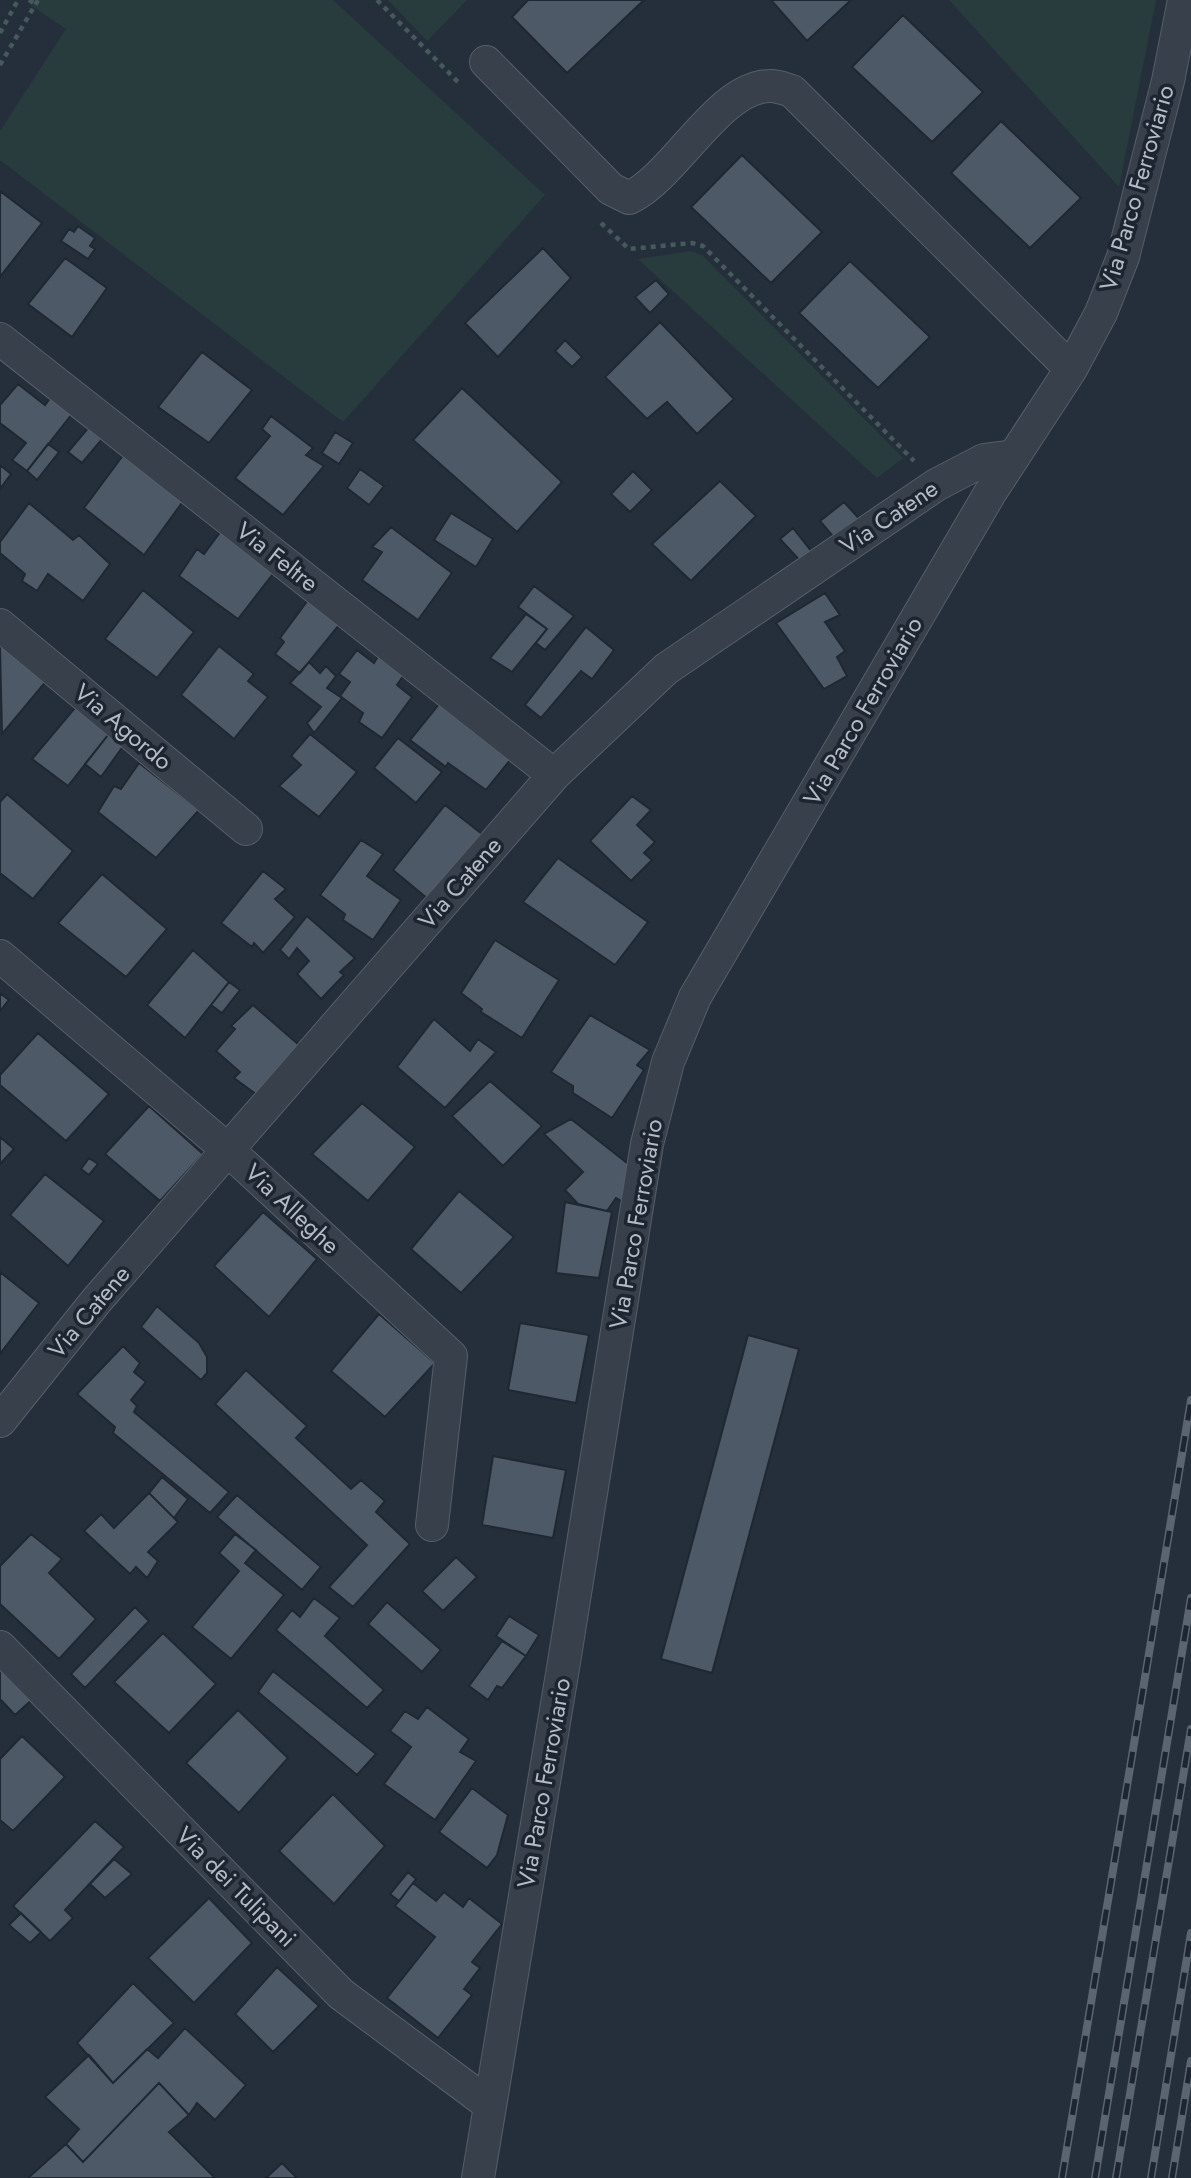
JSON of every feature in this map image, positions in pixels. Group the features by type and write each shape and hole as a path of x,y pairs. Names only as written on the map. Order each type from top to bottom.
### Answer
{"street":[{"name":"Via Parco Ferroviario","path":"478,2178 647,1144 668,1062 695,997 983,505 1071,369 1101,313 1123,257 1168,81 1184,0"},
{"path":"486,62 611,189 629,198 653,183 726,106 740,95 771,86 792,91 1071,369"},
{"name":"Via Feltre","path":"0,340 554,775"},
{"name":"Via Catene","path":"0,1421 97,1300 554,775 666,669 936,485 984,460 1014,456"},
{"name":"Via Agordo","path":"0,625 246,829"},
{"name":"Via Alleghe","path":"0,956 228,1150 451,1356 432,1525"},
{"name":"Via dei Tulipani","path":"0,1647 341,1994 490,2105"}],"path":[{"path":"0,33 18,0"},
{"path":"0,65 36,2 29,0"},
{"path":"377,0 462,86"},
{"path":"592,215 629,249 692,243 703,246 936,485"}],"green space":[{"path":"36,0 333,0 545,195 343,422 0,160 0,131 66,29 32,6"},
{"path":"388,0 467,0 427,41"},
{"path":"949,0 1156,0 1119,187"},
{"path":"691,251 702,255 903,458 877,478 638,259"}],"building":[{"path":"528,0 644,0 567,73 512,17"},
{"path":"771,0 851,0 807,41"},
{"path":"903,15 983,92 932,142 852,67"},
{"path":"1001,121 1081,198 1030,248 951,173"},
{"path":"742,155 822,232 771,283 691,207"},
{"path":"0,191 42,223 0,277"},
{"path":"78,226 95,238 90,246 95,249 88,259 61,241 69,229 74,232"},
{"path":"543,248 571,278 498,357 465,323"},
{"path":"65,258 107,288 72,337 28,304"},
{"path":"850,261 930,337 878,388 799,313"},
{"path":"656,280 669,294 650,313 635,297"},
{"path":"660,322 734,399 697,434 667,402 647,419 605,377"},
{"path":"565,340 582,357 572,367 555,351"},
{"path":"202,352 252,390 209,443 158,407"},
{"path":"18,384 45,405 51,397 72,414 27,471 12,460 26,443 0,423 0,405"},
{"path":"462,388 562,482 517,532 413,440"},
{"path":"271,416 313,448 306,455 324,466 283,515 235,478 270,436 262,429"},
{"path":"89,427 103,438 82,463 68,452"},
{"path":"335,432 353,443 339,464 322,453"},
{"path":"48,444 59,452 37,480 27,471"},
{"path":"124,454 184,500 144,555 84,508"},
{"path":"0,465 11,474 0,489"},
{"path":"360,469 384,486 369,505 347,488"},
{"path":"633,471 652,490 630,512 611,494"},
{"path":"720,481 756,516 691,581 652,544"},
{"path":"844,502 864,524 836,540 820,521"},
{"path":"29,503 73,540 79,535 110,564 83,601 48,574 37,591 22,581 25,574 0,553 0,542"},
{"path":"451,513 493,539 476,567 434,540"},
{"path":"391,527 452,573 418,620 362,580 382,552 372,547"},
{"path":"793,528 815,556 803,564 780,539"},
{"path":"221,531 276,570 238,619 179,576 197,549 204,554"},
{"path":"534,586 574,616 545,650 536,643 547,629 518,607"},
{"path":"143,590 194,632 157,678 105,639"},
{"path":"825,593 840,615 825,622 845,651 837,657 847,676 824,689 776,623"},
{"path":"311,596 344,619 300,673 275,654 284,642 280,638"},
{"path":"526,614 547,629 512,672 490,658"},
{"path":"586,627 614,650 592,679 581,671 541,718 525,705"},
{"path":"3,643 48,679 2,734 0,647"},
{"path":"219,646 254,674 248,681 268,697 234,739 181,695"},
{"path":"383,648 408,669 397,685 412,697 382,738 359,722 363,713 340,696 350,682 339,674 357,650 374,663"},
{"path":"309,662 320,673 326,666 336,676 327,688 342,698 314,733 307,723 321,707 290,683"},
{"path":"79,703 112,730 68,786 32,759"},
{"path":"439,704 515,754 486,790 448,763 446,767 410,740"},
{"path":"112,730 129,738 101,777 85,764"},
{"path":"310,734 357,772 319,817 279,786 301,765 291,756"},
{"path":"398,738 442,772 416,803 374,768"},
{"path":"139,763 199,810 156,858 98,812 114,786 121,789"},
{"path":"7,794 73,851 33,899 0,873 0,802"},
{"path":"632,796 651,810 637,825 655,842 644,853 652,860 631,881 590,841"},
{"path":"445,805 482,834 428,899 393,870"},
{"path":"361,840 383,854 367,876 401,900 373,940 343,920 345,914 320,895"},
{"path":"558,858 648,922 615,965 523,902"},
{"path":"263,871 286,889 275,899 295,917 263,953 254,943 252,947 221,923"},
{"path":"102,874 167,929 126,977 58,923"},
{"path":"307,916 355,958 340,972 344,975 321,999 297,974 309,961 297,948 289,959 280,950"},
{"path":"495,940 559,980 522,1038 481,1012 482,1009 461,993"},
{"path":"193,950 229,982 185,1038 147,1005"},
{"path":"229,982 240,990 222,1013 211,1005"},
{"path":"0,993 9,1000 0,1011"},
{"path":"253,1005 299,1045 257,1095 234,1078 240,1072 216,1051 235,1029 231,1026"},
{"path":"590,1015 650,1050 637,1065 644,1070 612,1118 573,1093 573,1086 551,1072"},
{"path":"434,1019 470,1051 478,1039 496,1052 445,1108 397,1067"},
{"path":"38,1033 109,1094 66,1141 0,1085 0,1075"},
{"path":"490,1081 542,1126 503,1166 452,1116"},
{"path":"362,1103 415,1147 368,1201 312,1154"},
{"path":"149,1106 203,1154 160,1201 105,1154"},
{"path":"571,1119 627,1163 630,1156 636,1209 616,1198 607,1211 578,1204 565,1190 583,1172 544,1134"},
{"path":"0,1137 14,1149 0,1164"},
{"path":"89,1158 98,1164 89,1175 81,1169"},
{"path":"45,1174 104,1221 68,1266 10,1215"},
{"path":"459,1191 514,1237 461,1293 411,1249"},
{"path":"565,1202 612,1212 599,1278 556,1273"},
{"path":"263,1212 317,1259 269,1317 214,1266"},
{"path":"0,1272 39,1303 0,1354"},
{"path":"157,1306 199,1343 207,1357 207,1373 201,1380 141,1327"},
{"path":"379,1314 435,1363 385,1417 331,1371"},
{"path":"520,1323 589,1335 576,1403 508,1390"},
{"path":"748,1335 799,1349 712,1673 661,1659"},
{"path":"123,1346 140,1363 134,1372 146,1382 131,1400 137,1406 134,1412 229,1492 210,1513 113,1433 115,1427 77,1394"},
{"path":"246,1370 307,1426 296,1438 351,1489 361,1480 385,1501 376,1512 410,1544 353,1607 329,1587 367,1545 215,1404"},
{"path":"493,1456 566,1470 553,1538 482,1525"},
{"path":"162,1477 188,1499 174,1518 149,1493"},
{"path":"149,1493 178,1522 148,1552 158,1561 147,1578 136,1567 130,1574 84,1531 101,1514 114,1528"},
{"path":"237,1495 321,1567 302,1590 217,1517"},
{"path":"31,1534 62,1559 49,1573 96,1619 59,1659 0,1604 0,1566"},
{"path":"235,1534 256,1550 245,1563 284,1595 231,1659 192,1627 239,1571 219,1553"},
{"path":"456,1557 477,1577 443,1611 422,1591"},
{"path":"314,1598 340,1618 325,1636 384,1690 367,1708 276,1630 292,1610 300,1617"},
{"path":"387,1602 441,1650 422,1672 368,1624"},
{"path":"135,1607 149,1621 85,1688 71,1674"},
{"path":"509,1616 539,1635 526,1656 496,1636"},
{"path":"163,1633 216,1684 169,1733 114,1682"},
{"path":"502,1641 526,1656 502,1688 497,1686 488,1700 469,1686"},
{"path":"0,1662 35,1697 15,1715 0,1699"},
{"path":"273,1671 376,1754 357,1775 258,1692"},
{"path":"427,1707 469,1739 460,1752 476,1761 435,1820 384,1784 411,1747 390,1731 405,1711 418,1719"},
{"path":"238,1710 288,1758 239,1813 186,1763"},
{"path":"22,1736 65,1777 13,1831 0,1820 0,1759"},
{"path":"472,1788 508,1815 497,1855 487,1868 439,1832"},
{"path":"333,1794 385,1846 334,1904 279,1851"},
{"path":"95,1821 124,1847 65,1910 73,1918 50,1941 13,1906"},
{"path":"114,1859 132,1874 105,1898 90,1884"},
{"path":"408,1872 416,1879 399,1901 390,1894"},
{"path":"413,1883 436,1901 444,1892 463,1907 469,1898 502,1924 472,1962 480,1968 464,1989 472,1995 438,2038 387,1998 435,1937 395,1906"},
{"path":"209,1898 252,1943 194,2003 148,1958"},
{"path":"21,1913 41,1932 30,1943 9,1925"},
{"path":"277,1967 319,2006 273,2052 235,2014"},
{"path":"133,1983 174,2023 113,2083 77,2043"},
{"path":"185,2028 246,2085 215,2120 197,2103 189,2115 159,2083 83,2162 66,2144 79,2129 45,2097 89,2055 113,2083 147,2049 158,2058"},
{"path":"159,2083 189,2115 169,2132 215,2178 28,2178 66,2144 83,2162"},
{"path":"282,2163 297,2178 266,2178"}],"railway":[{"path":"1062,2178 1191,1400"},
{"path":"1095,2178 1191,1598"},
{"path":"1116,2178 1191,1729"},
{"path":"1151,2178 1191,1933"},
{"path":"1172,2178 1191,2061"}]}
